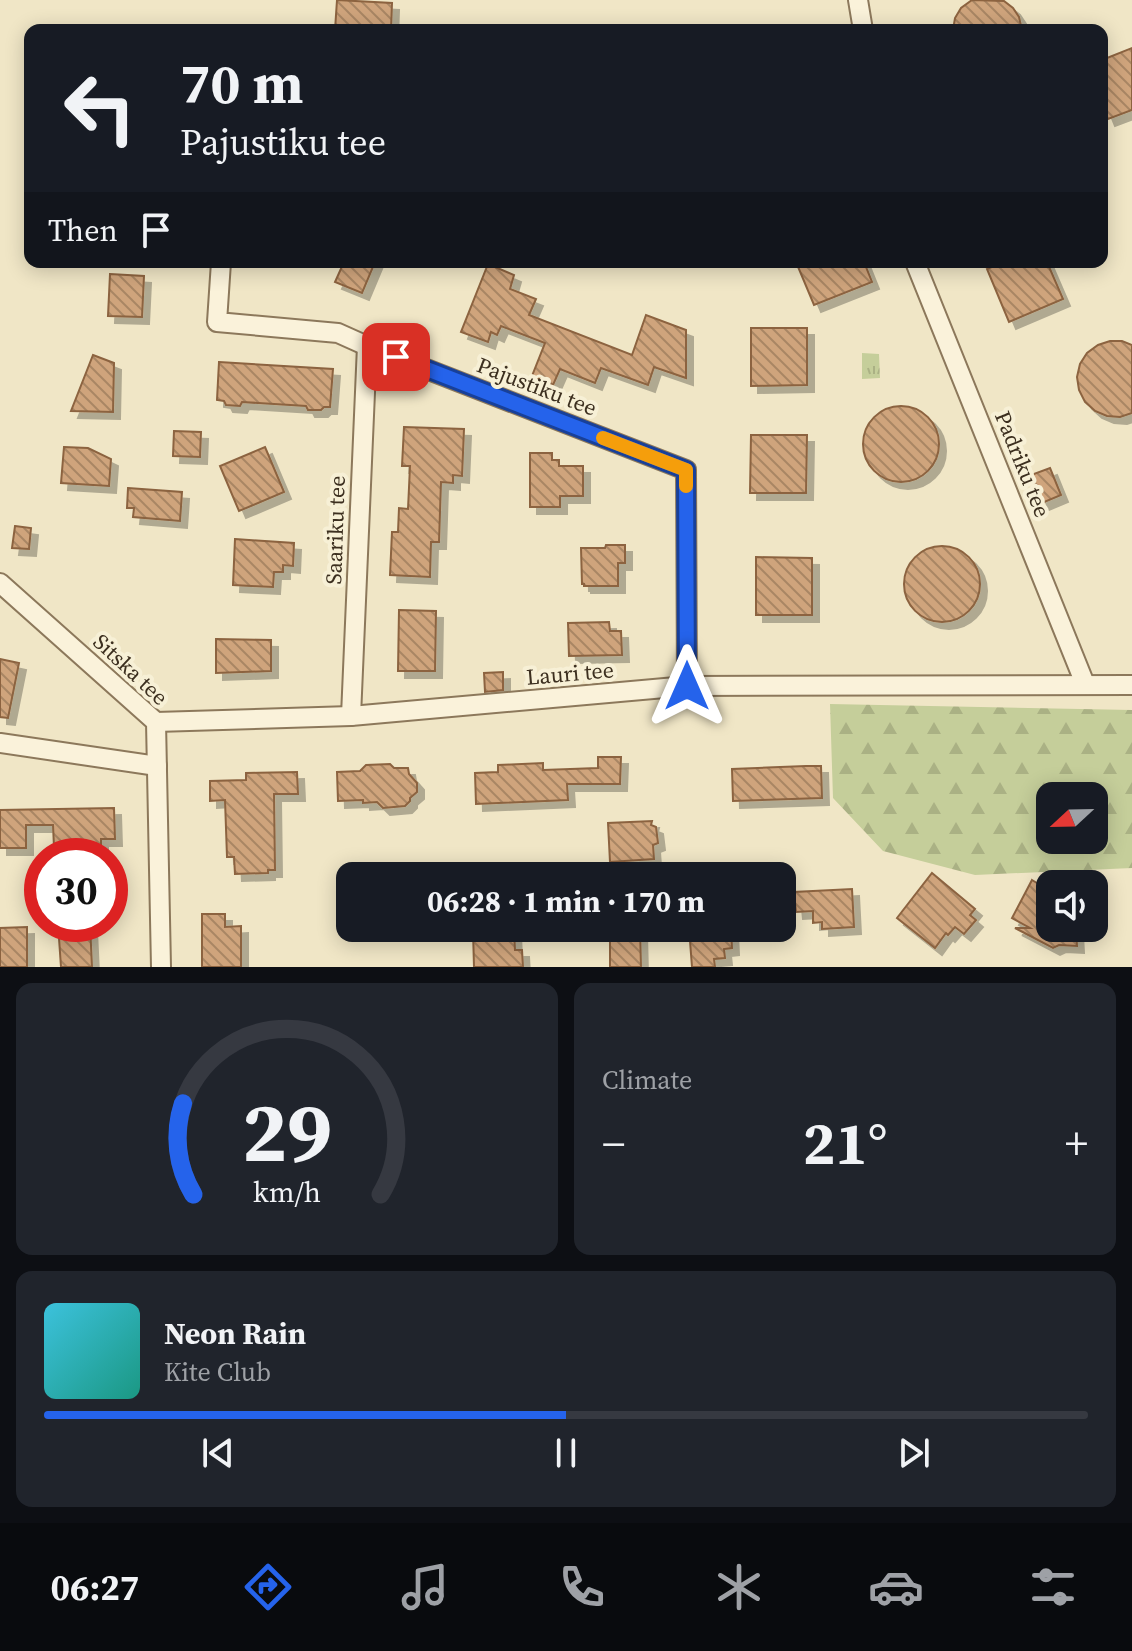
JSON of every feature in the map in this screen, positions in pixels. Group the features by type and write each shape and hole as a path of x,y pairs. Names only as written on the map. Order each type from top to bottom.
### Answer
{"street":[{"path":"858,0 862,24"},
{"name":"Pajustiku tee","path":"221,268 217,322 338,333 686,470 687,686"},
{"name":"Padriku tee","path":"917,268 1085,684"},
{"name":"Saariku tee","path":"351,716 367,346"},
{"name":"Sitska tee","path":"0,583 156,722 161,967"},
{"name":"Lauri tee","path":"156,722 351,716 687,686 1132,685"},
{"path":"0,743 157,766"}],"green space":[{"path":"862,353 879,354 880,378 862,379"},
{"path":"830,704 1132,710 1132,868 975,875 883,851 833,798"}],"building":[{"path":"337,0 392,3 391,24 335,24"},
{"path":"972,0 1004,1 1013,8 1021,24 954,24 961,8"},
{"path":"1132,48 1132,110 1108,119 1108,58"},
{"path":"341,268 372,268 362,293 335,282"},
{"path":"486,268 497,268 514,275 510,289 536,299 529,315 632,355 646,315 686,330 686,378 654,367 648,385 601,368 595,383 560,369 553,385 532,376 545,343 501,326 497,335 491,332 488,342 461,332"},
{"path":"799,268 866,268 872,282 814,305"},
{"path":"1050,268 1063,299 1009,322 987,269"},
{"path":"110,274 144,276 142,317 108,316"},
{"path":"751,328 807,328 807,385 751,386"},
{"path":"1110,341 1132,345 1132,413 1120,417 1095,411 1085,402 1077,377 1087,353"},
{"path":"93,355 114,363 113,412 71,411"},
{"path":"219,362 333,369 330,407 308,410 306,406 242,402 240,406 226,405 224,401 217,400"},
{"path":"894,406 908,406 922,412 933,423 939,444 936,459 928,471 908,482 894,482 880,476 869,465 863,451 863,437 869,423 880,412"},
{"path":"404,427 464,429 462,476 453,475 453,483 441,482 439,542 431,542 430,577 390,575 392,532 398,532 399,508 408,509 410,466 402,466"},
{"path":"174,431 201,432 200,457 173,456"},
{"path":"751,435 807,435 806,493 750,493"},
{"path":"64,447 88,448 111,459 109,486 61,483"},
{"path":"265,447 284,492 239,511 220,466"},
{"path":"530,453 552,453 552,460 559,460 559,466 583,466 583,496 560,496 560,507 530,507"},
{"path":"1050,468 1061,495 1042,503 1031,475"},
{"path":"128,488 182,492 180,521 133,517 134,508 127,508"},
{"path":"15,526 31,528 29,549 12,548"},
{"path":"235,539 294,543 293,566 283,565 283,572 274,572 273,587 233,585"},
{"path":"606,545 625,545 625,563 618,563 618,586 584,586 581,548 605,548"},
{"path":"942,546 956,549 969,557 977,570 980,584 977,598 969,611 956,619 942,622 928,619 915,611 907,598 904,584 907,570 915,557 928,549"},
{"path":"756,557 812,558 812,615 756,615"},
{"path":"399,610 436,611 435,671 398,671"},
{"path":"609,622 610,631 621,631 622,655 569,656 568,623"},
{"path":"216,639 271,640 271,671 216,673"},
{"path":"0,659 19,663 8,718 0,717"},
{"path":"503,672 503,690 485,692 484,673"},
{"path":"598,757 621,757 620,784 567,784 568,800 476,804 475,773 498,772 498,765 543,763 543,770 598,768"},
{"path":"390,764 394,768 408,768 417,783 417,792 405,806 383,808 377,802 338,801 337,772 360,771 366,765"},
{"path":"821,766 822,798 733,801 732,769"},
{"path":"297,772 298,794 274,794 275,870 235,874 234,857 227,857 225,800 210,801 210,781 246,780 246,773"},
{"path":"114,808 115,838 54,838 53,825 26,825 24,848 0,848 0,810"},
{"path":"652,821 658,843 653,845 654,859 610,862 608,823"},
{"path":"932,873 975,909 970,915 976,920 964,934 955,927 948,935 946,933 935,948 897,918"},
{"path":"1032,880 1036,882 1036,939 1015,928 1030,928 1012,918"},
{"path":"852,889 854,927 822,929 822,922 813,923 813,911 796,912 796,892"},
{"path":"202,914 225,914 225,927 241,926 241,967 202,967"},
{"path":"24,927 27,967 0,967 0,928"},
{"path":"59,942 91,942 92,967 61,967"},
{"path":"473,942 515,942 515,950 522,950 523,967 474,967"},
{"path":"610,942 640,942 641,967 610,967"},
{"path":"690,942 732,942 732,948 724,949 725,958 714,959 715,967 692,967"},
{"path":"1042,942 1077,942 1077,946 1059,945 1053,948"}],"slow traffic":[{"path":"603,438 686,470 686,486"}],"route":[{"path":"396,357 686,470 687,686"}]}
